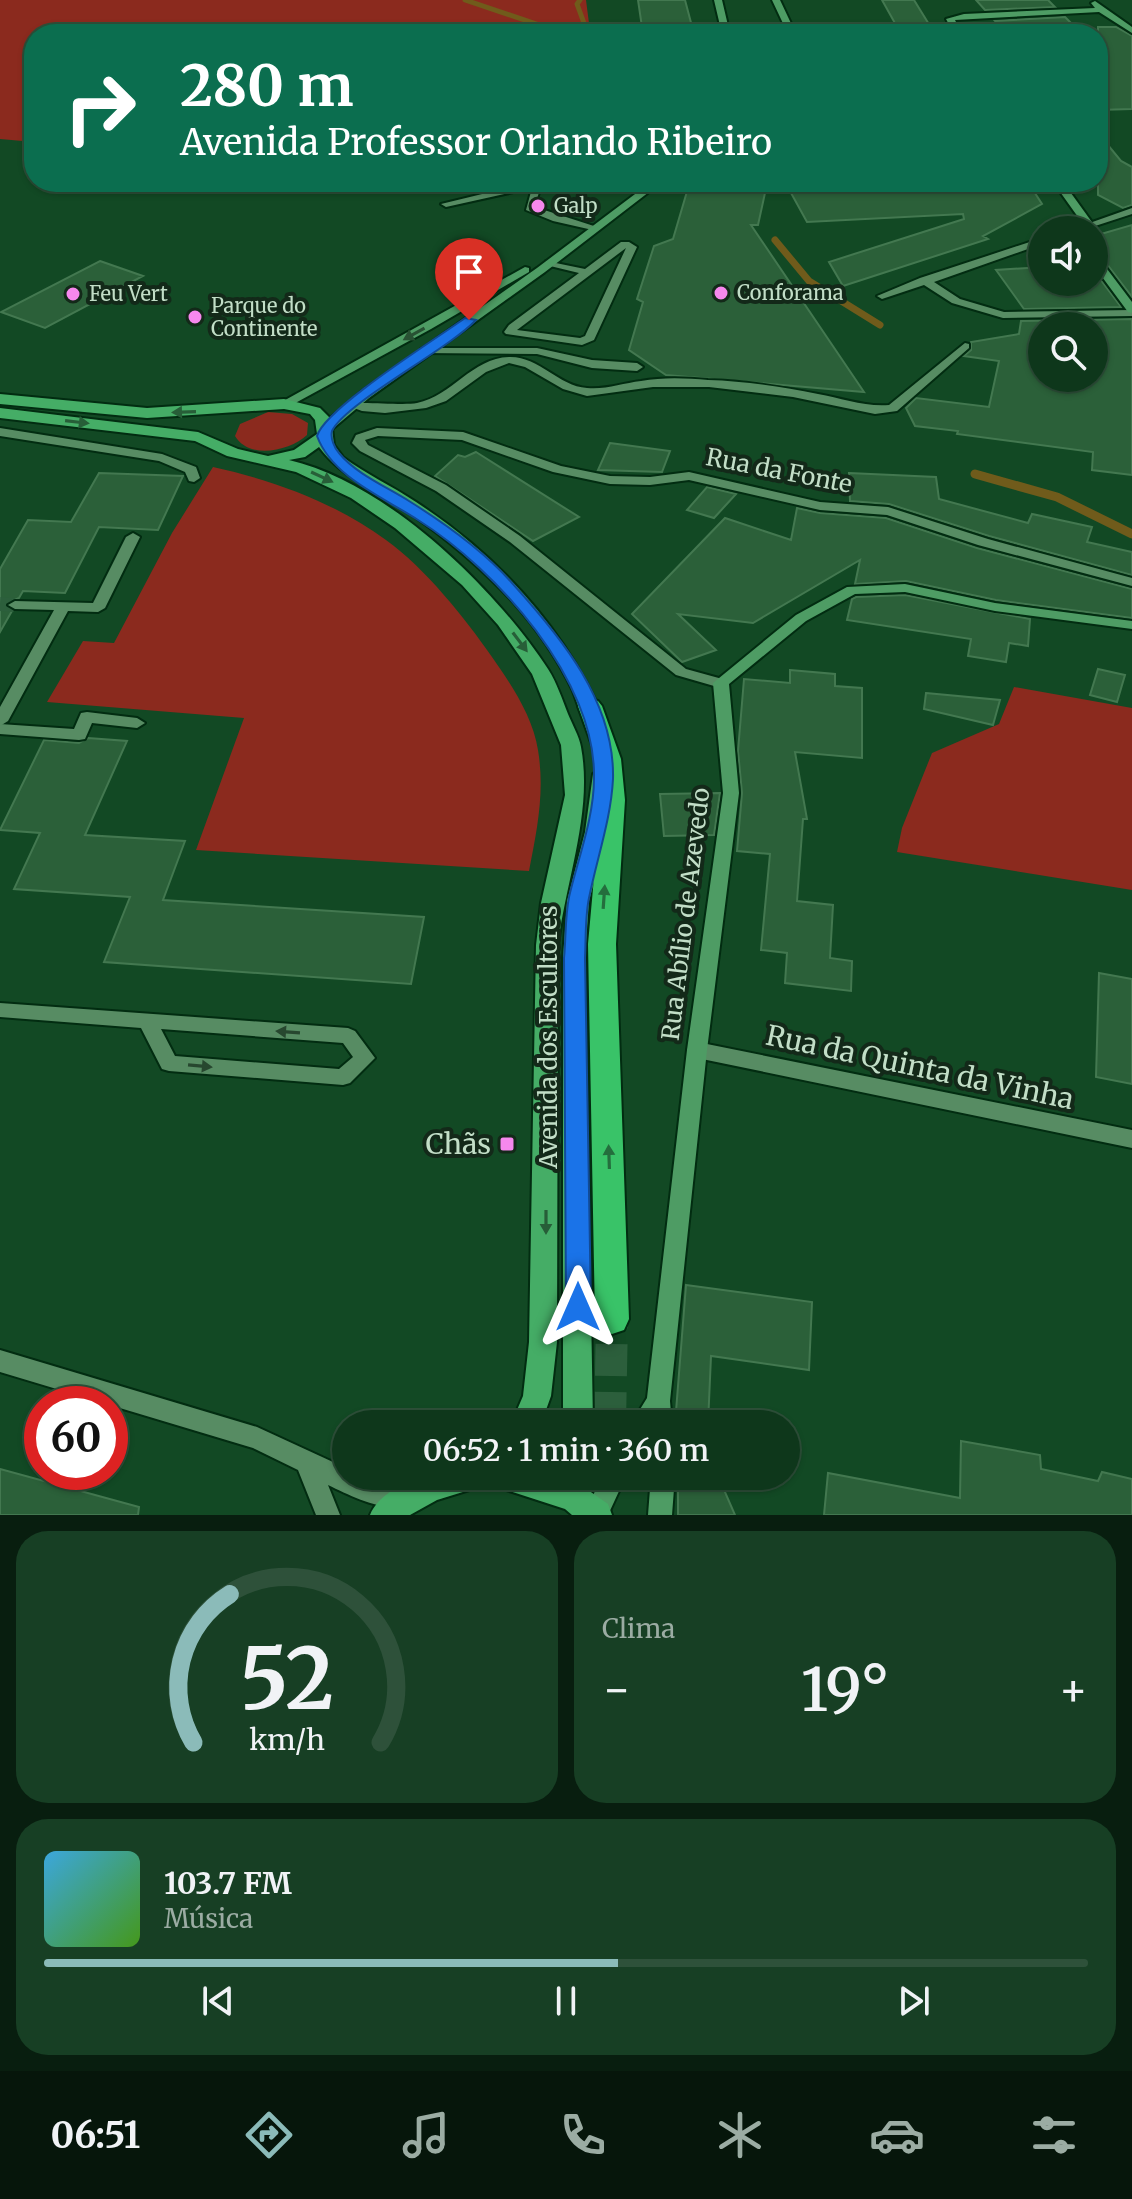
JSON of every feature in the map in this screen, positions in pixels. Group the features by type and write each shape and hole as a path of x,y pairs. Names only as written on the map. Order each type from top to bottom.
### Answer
{"highway":[{"path":"590,706 609,759 613,800 602,944 612,1319"}],"main road":[{"path":"718,0 724,24"},
{"path":"776,0 787,24"},
{"path":"1093,0 1101,10 1131,29"},
{"path":"953,24 950,19 964,16 1101,10"},
{"path":"284,404 416,333 578,239 643,192"},
{"path":"1065,192 1083,216"},
{"path":"325,432 352,405 550,263 578,239"},
{"path":"1108,279 1132,312"},
{"name":"Avenida dos Escultores","path":"0,399 147,413 284,404 315,411 323,419 330,454 347,469 412,507 495,574 556,646 590,706 601,744 604,777 596,832 578,901 574,958 578,1410"},
{"name":"Avenida dos Escultores","path":"262,405 236,413 219,429 218,438 240,455 282,458 299,454 325,432"},
{"name":"Avenida dos Escultores","path":"0,413 183,434 212,441 240,455 301,468 343,487 401,524 447,560 530,655 551,692 571,745 575,795 552,903 547,945 546,1241 541,1370 532,1410"},
{"path":"721,683 801,618 852,590 905,588 995,607 1132,625"},
{"name":"Rua Abílio de Azevedo","path":"659,1410 697,1050 731,793 721,683"},
{"path":"385,1515 412,1495 425,1490"},
{"path":"553,1490 585,1500"},
{"path":"660,1515 662,1490"}],"street":[{"path":"446,204 498,192"},
{"path":"534,192 530,208 593,229"},
{"path":"1108,219 1132,211"},
{"path":"501,349 510,332 513,327 625,244 630,244 632,247 587,340 510,332"},
{"path":"882,296 1028,246"},
{"path":"550,263 619,276"},
{"path":"924,280 956,301 1003,315 1132,312"},
{"path":"352,405 396,408 432,402 498,362 513,360 588,393 650,383 723,385 768,388 886,410 893,408 965,346"},
{"path":"425,351 537,351 592,364 637,367"},
{"path":"0,432 162,458 191,470 194,478"},
{"name":"Rua da Fonte","path":"721,683 681,672 515,539 441,488 358,443 365,434 377,432 463,436 558,469 610,480 650,481 689,476 820,506 888,511 990,544 1132,582"},
{"path":"15,605 98,608 133,537"},
{"path":"0,721 63,606"},
{"path":"0,729 79,735 87,717 137,723"},
{"path":"0,1010 348,1036 365,1058 343,1077 169,1063 147,1022"},
{"name":"Rua da Quinta da Vinha","path":"697,1050 1132,1139"},
{"path":"0,1361 257,1438 367,1491 412,1495"},
{"path":"307,1462 328,1515"}],"shaded area":[{"path":"0,0 586,0 589,24 24,24 24,141 0,139"},
{"path":"268,412 292,414 308,423 307,435 280,449 259,450 241,444 235,436 240,424"},
{"path":"213,467 303,494 367,527 401,551 444,594 470,626 514,690 535,738 540,766 540,796 529,871 196,850 244,718 47,702 83,641 114,643 172,533"},
{"path":"1014,687 1132,708 1132,890 897,852 902,828 932,753 999,724"}],"building":[{"path":"638,0 685,0 691,24 642,24"},
{"path":"882,0 914,0 929,24 895,24"},
{"path":"976,0 1048,0 1055,7 985,10"},
{"path":"1065,17 1072,24 998,24 995,21"},
{"path":"1108,27 1116,27 1132,36 1132,109 1108,110"},
{"path":"1108,145 1121,161 1132,167 1132,205 1123,208 1098,195 1098,192 1108,192"},
{"name":"Conforama","path":"687,192 765,193 758,225 751,225 864,392 666,375 629,350 643,302 637,299 654,246 673,239"},
{"path":"1034,192 1042,204 983,236 988,239 843,286 829,262 964,219 963,214 807,222 791,193"},
{"path":"1132,225 1132,297 1108,266 1108,232"},
{"name":"Feu Vert","path":"100,261 143,276 45,328 1,312"},
{"path":"1028,268 1028,296 1108,296 1108,290 1121,307 1024,309 996,270"},
{"path":"1108,319 1132,319 1132,475 1092,470 1093,452 915,426 906,408 916,398 989,407 999,361 964,356 971,350 971,342 1019,334 1021,321 1028,321 1028,392 1108,392"},
{"path":"610,443 670,451 662,472 598,470"},
{"path":"476,452 579,517 533,541 435,476 458,455 465,457"},
{"path":"99,473 183,476 158,530 99,527 65,593 23,591 19,598 5,604 12,611 0,632 0,569 28,520 71,522"},
{"path":"849,473 936,477 939,499 1028,523 1032,514 1092,527 1087,542 1132,552 1132,575 989,536 889,504 850,501"},
{"path":"707,487 736,494 714,518 687,510"},
{"path":"797,508 820,513 886,518 977,548 1132,589 1132,618 996,600 906,581 855,584 860,560 753,623 678,614 716,650 682,662 632,614 725,518 791,540"},
{"path":"905,595 1030,619 1028,646 1009,643 1006,662 968,656 971,639 847,620 852,599 856,597"},
{"path":"1098,669 1125,675 1117,702 1090,695"},
{"path":"790,670 835,674 835,686 862,688 862,758 795,752 807,819 803,819 797,901 833,905 830,958 852,961 851,991 785,983 787,953 761,950 770,854 737,851 742,793 738,751 744,679 790,683"},
{"path":"926,693 1000,700 993,725 924,709"},
{"path":"88,738 127,741 85,835 185,841 163,900 424,917 411,984 104,962 130,897 14,889 40,833 0,830 44,740 79,743"},
{"path":"720,793 714,835 664,836 660,794"},
{"path":"1099,973 1132,979 1132,1084 1096,1077"},
{"path":"686,1285 812,1302 809,1370 711,1356 709,1410 676,1410"},
{"path":"961,1441 1040,1455 1041,1469 1098,1481 1102,1472 1132,1479 1132,1515 824,1515 828,1473 960,1498"},
{"path":"0,1469 24,1476 24,1490 77,1490 139,1507 138,1515 0,1515"},
{"path":"678,1490 724,1490 735,1515 678,1515"}],"waterway":[{"path":"465,0 536,24"},
{"path":"580,0 577,4 584,24"},
{"path":"775,240 809,281 880,325"},
{"path":"975,474 1057,497 1132,534"}],"tunnel":[{"path":"0,604 15,605"},
{"path":"610,1410 612,1319"}],"place":[{"name":"Galp","path":"538,206"},
{"name":"Conforama","path":"721,293"},
{"name":"Feu Vert","path":"73,294"},
{"name":"Parque do Continente","path":"195,317"},
{"name":"Chãs","path":"507,1144"}],"route":[{"path":"469,320 350,406 326,428 324,436 330,454 347,469 439,526 485,564 524,605 580,684 597,726 604,777 596,832 578,901 574,958 578,1307"}]}
